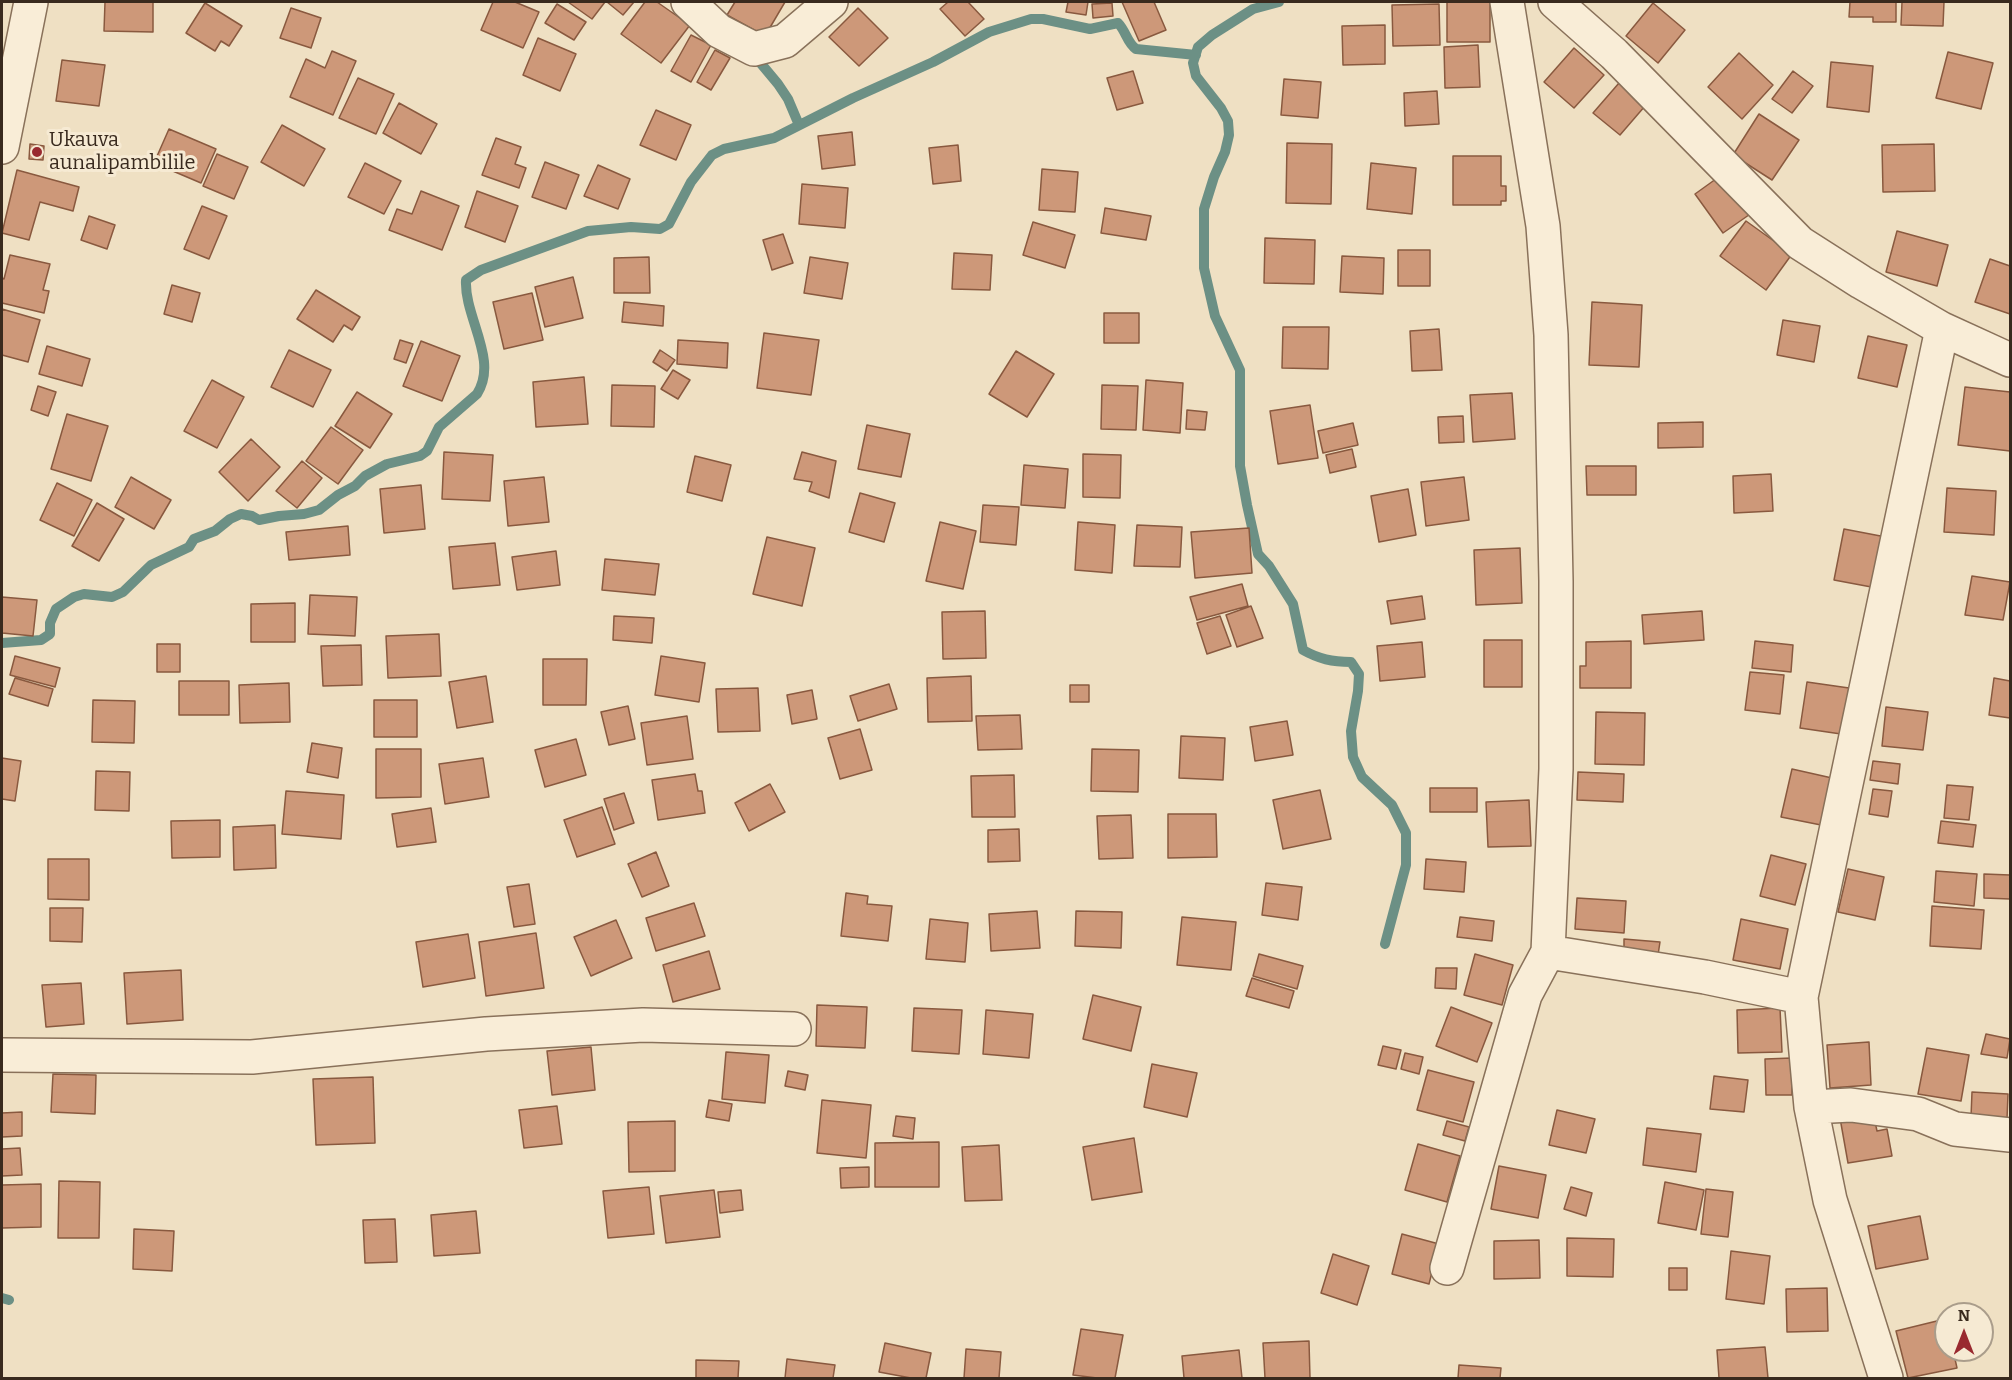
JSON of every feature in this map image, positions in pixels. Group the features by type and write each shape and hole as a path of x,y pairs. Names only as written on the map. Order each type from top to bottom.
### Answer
{"street":[{"path":"2,147 32,2"},
{"path":"688,2 719,31 754,49 785,41 831,2"},
{"path":"1447,1268 1525,995 1548,952 1556,770 1556,581 1551,335 1543,226 1507,2"},
{"path":"1555,2 1614,54 1800,243 1861,282 1942,328 2010,360"},
{"path":"1886,1378 1830,1200 1811,1107 1801,997 1942,328"},
{"path":"1548,952 1704,977 1801,997"},
{"path":"2,1054 252,1057 486,1034 643,1025 794,1029"},
{"path":"1811,1107 1851,1105 1918,1114 1955,1129 2010,1135"}],"building":[{"path":"105,2 153,2 153,32 104,31"},
{"path":"493,2 515,2 539,12 523,48 481,30"},
{"path":"568,2 605,2 592,19"},
{"path":"607,2 634,2 623,15"},
{"path":"645,2 657,2 690,25 661,63 621,34"},
{"path":"735,2 785,2 765,36 727,15"},
{"path":"948,2 968,2 984,19 965,36 940,9"},
{"path":"1068,2 1088,2 1086,15 1066,12"},
{"path":"1122,2 1154,2 1166,30 1139,41"},
{"path":"1447,2 1490,2 1490,42 1447,42"},
{"path":"1850,2 1896,2 1896,22 1873,22 1873,17 1849,17"},
{"path":"1902,2 1944,2 1943,26 1901,25"},
{"path":"205,3 242,26 229,46 221,41 215,51 186,33"},
{"path":"1112,3 1113,16 1093,18 1092,4"},
{"path":"1653,3 1685,30 1658,63 1626,36"},
{"path":"557,4 586,22 574,40 545,23"},
{"path":"1439,4 1440,45 1393,46 1392,5"},
{"path":"291,8 321,18 311,48 280,38"},
{"path":"858,8 888,38 859,66 829,37"},
{"path":"1385,25 1385,64 1343,65 1342,26"},
{"path":"691,35 711,45 691,82 671,71"},
{"path":"538,38 576,54 560,91 523,75"},
{"path":"1478,45 1480,87 1445,88 1444,47"},
{"path":"1574,48 1604,75 1574,108 1544,82"},
{"path":"715,50 730,58 711,90 697,82"},
{"path":"332,51 356,61 333,115 290,97 306,59 325,68"},
{"path":"1948,52 1993,63 1981,109 1936,98"},
{"path":"1739,53 1773,85 1742,119 1708,87"},
{"path":"62,60 105,65 99,106 56,101"},
{"path":"1831,62 1873,66 1869,112 1827,107"},
{"path":"1133,71 1143,103 1117,110 1107,78"},
{"path":"1793,71 1813,86 1792,113 1772,99"},
{"path":"358,78 394,94 376,134 339,118"},
{"path":"1284,79 1321,82 1318,118 1281,115"},
{"path":"1619,83 1645,106 1620,135 1593,113"},
{"path":"1437,91 1439,124 1405,126 1404,93"},
{"path":"399,103 437,124 421,154 383,133"},
{"path":"656,110 691,125 676,160 640,145"},
{"path":"1759,114 1799,140 1772,180 1733,155"},
{"path":"282,125 325,149 304,186 261,162"},
{"path":"169,129 216,149 201,183 154,163"},
{"path":"852,132 855,165 822,169 818,136"},
{"path":"496,138 521,147 515,164 526,168 519,188 482,175"},
{"path":"1287,143 1332,144 1331,204 1286,203"},
{"name":"Ukauva aunalipambilile","path":"30,144 44,146 43,160 29,159"},
{"path":"1934,144 1935,191 1883,192 1882,145"},
{"path":"958,145 961,181 933,184 929,148"},
{"path":"217,154 248,167 234,199 203,186"},
{"path":"1453,156 1501,156 1501,186 1506,186 1506,201 1501,201 1501,205 1453,205"},
{"path":"545,162 579,175 566,209 532,197"},
{"path":"365,163 401,181 384,214 348,197"},
{"path":"1371,163 1416,168 1412,214 1367,209"},
{"path":"598,165 630,179 618,209 584,196"},
{"path":"1042,169 1078,172 1075,212 1039,210"},
{"path":"17,170 79,187 73,211 40,202 29,240 2,233"},
{"path":"1727,171 1756,210 1723,233 1695,194"},
{"path":"802,184 848,188 845,228 799,224"},
{"path":"421,191 459,206 442,250 389,230 397,209 412,214"},
{"path":"477,191 518,206 505,242 465,227"},
{"path":"202,206 227,216 209,259 184,249"},
{"path":"1105,208 1151,216 1146,240 1101,233"},
{"path":"89,216 115,225 107,249 81,240"},
{"path":"1746,221 1792,254 1766,290 1720,256"},
{"path":"1033,222 1075,235 1065,268 1023,255"},
{"path":"1897,231 1948,245 1937,286 1886,272"},
{"path":"783,234 793,263 772,270 763,240"},
{"path":"1265,238 1315,240 1314,284 1264,283"},
{"path":"1398,250 1430,250 1430,286 1398,286"},
{"path":"954,253 992,255 990,290 952,289"},
{"path":"10,255 50,264 43,290 49,291 44,313 2,303 2,278 4,279"},
{"path":"1342,256 1384,258 1383,294 1340,292"},
{"path":"649,257 650,293 614,293 614,258"},
{"path":"810,257 848,263 842,299 804,293"},
{"path":"1990,259 2010,266 2010,314 1975,302"},
{"path":"573,277 583,318 545,327 535,287"},
{"path":"172,285 200,293 192,322 164,314"},
{"path":"316,290 360,317 352,330 344,325 333,342 297,319"},
{"path":"532,293 543,340 504,349 493,302"},
{"path":"624,302 664,306 663,326 622,322"},
{"path":"1592,302 1642,305 1639,367 1589,365"},
{"path":"2,309 40,320 28,362 2,355"},
{"path":"1104,313 1139,313 1139,343 1104,343"},
{"path":"1783,320 1820,326 1814,362 1777,355"},
{"path":"1283,327 1329,327 1328,369 1282,368"},
{"path":"1439,329 1442,370 1412,371 1410,331"},
{"path":"764,333 819,340 811,395 757,388"},
{"path":"1868,336 1907,345 1897,387 1858,378"},
{"path":"400,340 413,344 406,363 394,359"},
{"path":"678,340 728,343 727,368 677,364"},
{"path":"421,341 460,356 442,401 403,386"},
{"path":"47,346 90,359 82,386 39,374"},
{"path":"289,350 331,370 313,407 271,387"},
{"path":"660,350 675,360 667,371 653,362"},
{"path":"1016,351 1054,374 1027,417 989,394"},
{"path":"673,370 690,380 678,399 661,389"},
{"path":"584,377 588,424 536,427 533,382"},
{"path":"212,380 244,397 217,448 184,431"},
{"path":"1146,380 1183,383 1180,433 1143,430"},
{"path":"612,385 655,386 654,427 611,426"},
{"path":"1102,385 1138,386 1136,430 1101,429"},
{"path":"38,386 56,392 48,416 31,410"},
{"path":"1965,387 2010,392 2010,451 1958,445"},
{"path":"357,392 392,414 370,448 335,426"},
{"path":"1512,393 1515,439 1473,442 1470,395"},
{"path":"1310,405 1318,458 1278,464 1270,411"},
{"path":"1187,410 1207,412 1205,430 1186,429"},
{"path":"67,414 108,426 91,481 51,469"},
{"path":"1463,416 1464,442 1439,443 1438,417"},
{"path":"1703,422 1703,447 1658,448 1658,423"},
{"path":"1353,423 1358,445 1323,453 1318,431"},
{"path":"867,425 910,434 901,477 858,469"},
{"path":"331,427 363,450 338,484 306,461"},
{"path":"251,439 280,467 248,501 219,472"},
{"path":"1352,449 1356,467 1330,473 1326,455"},
{"path":"444,452 493,455 490,501 442,499"},
{"path":"802,452 836,461 829,498 809,491 812,482 794,479"},
{"path":"1083,454 1121,455 1120,498 1083,497"},
{"path":"695,456 731,465 722,501 687,492"},
{"path":"302,461 322,478 297,508 276,491"},
{"path":"1024,465 1068,469 1065,508 1021,505"},
{"path":"1586,466 1636,466 1636,495 1587,495"},
{"path":"1771,474 1773,511 1734,513 1733,476"},
{"path":"131,477 171,500 154,529 115,507"},
{"path":"544,477 549,522 508,526 504,481"},
{"path":"1464,477 1469,520 1426,526 1421,482"},
{"path":"57,483 92,500 74,536 40,520"},
{"path":"421,485 425,529 384,533 380,489"},
{"path":"1947,488 1996,491 1994,535 1944,532"},
{"path":"1408,489 1416,535 1379,542 1371,496"},
{"path":"860,493 895,503 884,542 849,532"},
{"path":"97,503 124,519 99,561 72,546"},
{"path":"983,505 1019,507 1016,545 980,542"},
{"path":"940,522 976,531 963,589 926,581"},
{"path":"1078,522 1115,525 1112,573 1075,570"},
{"path":"1137,525 1182,527 1180,567 1134,566"},
{"path":"348,526 350,555 289,560 286,532"},
{"path":"1249,528 1252,573 1195,578 1191,532"},
{"path":"1844,529 1891,538 1882,589 1834,580"},
{"path":"767,537 815,548 802,606 753,594"},
{"path":"495,543 500,585 453,589 449,547"},
{"path":"1520,548 1522,603 1476,605 1474,550"},
{"path":"556,551 560,585 517,590 512,557"},
{"path":"605,559 659,564 655,595 602,590"},
{"path":"1972,576 2010,582 2003,620 1965,615"},
{"path":"1242,584 1248,606 1197,620 1190,597"},
{"path":"310,595 357,597 355,636 308,634"},
{"path":"1422,596 1425,619 1391,624 1387,601"},
{"path":"2,597 37,600 33,636 2,633"},
{"path":"295,603 295,642 251,642 251,604"},
{"path":"1251,606 1263,638 1237,647 1226,615"},
{"path":"985,611 986,658 943,659 942,612"},
{"path":"1702,611 1704,640 1644,644 1642,615"},
{"path":"614,616 654,618 652,643 613,640"},
{"path":"1220,616 1231,646 1207,654 1197,623"},
{"path":"439,634 441,676 388,678 386,636"},
{"path":"1484,640 1522,640 1522,687 1484,687"},
{"path":"1631,641 1631,688 1580,688 1580,666 1586,666 1586,642"},
{"path":"1755,641 1793,645 1791,672 1752,668"},
{"path":"1422,642 1425,677 1380,681 1377,646"},
{"path":"157,644 180,644 180,672 157,672"},
{"path":"361,645 362,685 323,686 321,646"},
{"path":"15,656 60,668 55,687 10,675"},
{"path":"661,656 705,663 699,702 655,695"},
{"path":"543,659 587,659 586,705 543,705"},
{"path":"1750,672 1784,675 1780,714 1745,710"},
{"path":"486,676 493,722 457,728 449,682"},
{"path":"971,676 972,721 928,722 927,678"},
{"path":"15,678 53,689 48,706 9,694"},
{"path":"1994,678 2010,681 2010,718 1989,715"},
{"path":"179,681 229,681 229,715 179,715"},
{"path":"1807,682 1849,688 1841,734 1800,728"},
{"path":"289,683 290,722 240,723 239,685"},
{"path":"889,684 897,709 858,721 850,696"},
{"path":"1070,685 1089,685 1089,702 1070,702"},
{"path":"758,688 760,731 718,732 716,689"},
{"path":"812,690 817,719 792,724 787,695"},
{"path":"93,700 135,701 134,743 92,742"},
{"path":"374,700 417,700 417,737 374,737"},
{"path":"628,706 635,739 609,745 601,712"},
{"path":"1886,707 1928,712 1923,750 1882,746"},
{"path":"1596,712 1645,713 1644,765 1595,764"},
{"path":"1020,715 1022,749 978,750 976,716"},
{"path":"687,716 693,759 647,765 641,723"},
{"path":"1287,721 1293,755 1255,761 1250,727"},
{"path":"860,729 872,770 840,779 828,738"},
{"path":"1181,736 1225,738 1223,780 1179,778"},
{"path":"576,739 586,775 545,787 535,750"},
{"path":"312,743 342,748 338,778 307,772"},
{"path":"376,749 421,749 421,797 376,798"},
{"path":"1092,749 1139,750 1138,792 1091,791"},
{"path":"2,758 21,761 15,801 2,799"},
{"path":"483,758 489,797 445,804 439,764"},
{"path":"1873,761 1900,764 1898,784 1870,780"},
{"path":"1792,769 1832,778 1821,825 1781,817"},
{"path":"96,771 130,772 129,811 95,810"},
{"path":"1578,772 1624,774 1623,802 1577,800"},
{"path":"695,774 698,791 702,791 705,813 658,820 652,780"},
{"path":"1014,775 1015,817 972,817 971,776"},
{"path":"770,784 785,812 749,831 735,803"},
{"path":"1947,785 1973,787 1969,820 1944,818"},
{"path":"1430,788 1477,788 1477,812 1430,812"},
{"path":"1873,789 1892,791 1888,817 1869,814"},
{"path":"1320,790 1331,839 1283,849 1273,800"},
{"path":"286,791 344,795 341,839 282,834"},
{"path":"624,793 634,823 614,830 604,799"},
{"path":"1529,800 1531,846 1488,847 1486,802"},
{"path":"602,807 615,844 577,857 564,820"},
{"path":"431,808 436,842 397,847 392,814"},
{"path":"1168,814 1216,814 1217,857 1168,858"},
{"path":"1131,815 1133,858 1099,859 1097,816"},
{"path":"220,820 220,857 172,858 171,821"},
{"path":"1941,821 1976,825 1973,847 1938,843"},
{"path":"275,825 276,868 234,870 233,827"},
{"path":"1019,829 1020,861 988,862 988,830"},
{"path":"656,852 669,886 642,897 628,864"},
{"path":"1771,855 1806,864 1795,905 1760,896"},
{"path":"48,859 89,859 89,900 48,899"},
{"path":"1426,859 1466,862 1464,892 1424,889"},
{"path":"1848,869 1884,877 1875,920 1838,912"},
{"path":"1936,871 1977,874 1974,906 1934,902"},
{"path":"1984,874 2010,875 2010,899 1984,898"},
{"path":"1266,883 1302,887 1298,920 1262,915"},
{"path":"529,884 535,924 514,927 507,887"},
{"path":"846,893 868,896 867,904 892,906 888,941 841,936"},
{"path":"1577,898 1626,901 1624,933 1575,929"},
{"path":"694,903 705,936 656,951 646,918"},
{"path":"1932,906 1984,910 1981,949 1930,946"},
{"path":"50,908 83,908 82,942 50,941"},
{"path":"1037,911 1040,948 991,951 989,914"},
{"path":"1076,911 1122,912 1121,948 1075,946"},
{"path":"1182,917 1236,922 1231,970 1177,965"},
{"path":"1460,917 1494,921 1492,941 1457,937"},
{"path":"930,919 968,923 965,962 926,959"},
{"path":"1741,919 1788,929 1780,969 1733,960"},
{"path":"616,920 632,958 591,976 574,937"},
{"path":"536,933 544,988 486,996 479,942"},
{"path":"468,934 475,978 423,987 416,942"},
{"path":"1624,939 1660,942 1658,955 1624,952"},
{"path":"709,951 720,989 673,1002 663,965"},
{"path":"1259,954 1303,966 1297,989 1253,976"},
{"path":"1475,954 1513,965 1502,1005 1464,995"},
{"path":"1436,968 1457,968 1456,989 1435,988"},
{"path":"181,970 183,1020 127,1024 124,973"},
{"path":"1252,978 1294,991 1289,1008 1246,996"},
{"path":"81,983 84,1024 46,1027 42,985"},
{"path":"1093,995 1141,1007 1131,1051 1083,1039"},
{"path":"817,1005 867,1007 865,1048 816,1046"},
{"path":"1451,1007 1492,1023 1477,1062 1436,1046"},
{"path":"914,1008 962,1010 959,1054 912,1051"},
{"path":"1780,1008 1782,1052 1738,1053 1737,1010"},
{"path":"986,1010 1033,1014 1029,1058 983,1054"},
{"path":"1986,1034 2010,1039 2007,1058 1981,1054"},
{"path":"1869,1042 1871,1085 1830,1088 1827,1045"},
{"path":"1383,1046 1401,1050 1396,1069 1378,1065"},
{"path":"591,1047 595,1090 552,1095 547,1051"},
{"path":"1927,1048 1969,1055 1961,1101 1918,1094"},
{"path":"726,1052 769,1055 765,1103 722,1099"},
{"path":"1405,1053 1423,1057 1419,1074 1401,1069"},
{"path":"1792,1058 1792,1095 1766,1095 1765,1059"},
{"path":"1152,1064 1197,1073 1187,1117 1144,1107"},
{"path":"1428,1070 1474,1082 1463,1122 1417,1110"},
{"path":"788,1071 808,1075 805,1090 785,1086"},
{"path":"53,1074 96,1075 95,1114 51,1112"},
{"path":"1714,1076 1748,1080 1744,1112 1710,1109"},
{"path":"373,1077 375,1143 316,1145 313,1079"},
{"path":"1972,1092 2008,1094 2007,1119 1971,1117"},
{"path":"709,1100 732,1104 729,1121 706,1117"},
{"path":"822,1100 871,1105 866,1158 817,1153"},
{"path":"557,1106 562,1144 524,1148 519,1110"},
{"path":"1557,1110 1595,1119 1586,1153 1549,1145"},
{"path":"22,1112 22,1136 2,1137 2,1113"},
{"path":"1873,1112 1877,1131 1887,1129 1892,1156 1848,1163 1840,1118"},
{"path":"896,1116 915,1118 913,1139 893,1136"},
{"path":"675,1121 675,1171 629,1172 628,1122"},
{"path":"1447,1121 1469,1127 1465,1141 1443,1135"},
{"path":"1647,1128 1701,1134 1696,1172 1643,1165"},
{"path":"1134,1138 1142,1192 1092,1200 1083,1147"},
{"path":"939,1142 939,1187 875,1187 875,1143"},
{"path":"1418,1144 1460,1156 1447,1202 1405,1190"},
{"path":"999,1145 1002,1200 965,1201 962,1147"},
{"path":"20,1148 22,1175 2,1176 2,1149"},
{"path":"1499,1166 1546,1175 1538,1218 1491,1209"},
{"path":"869,1167 869,1187 841,1188 840,1168"},
{"path":"59,1181 100,1182 99,1238 58,1238"},
{"path":"1665,1182 1704,1190 1696,1230 1658,1223"},
{"path":"41,1184 41,1227 2,1228 2,1185"},
{"path":"649,1187 654,1234 608,1238 603,1191"},
{"path":"1571,1187 1592,1193 1586,1216 1564,1209"},
{"path":"1706,1189 1733,1192 1728,1237 1701,1234"},
{"path":"714,1190 720,1237 666,1243 660,1196"},
{"path":"741,1190 743,1210 720,1213 718,1192"},
{"path":"476,1211 480,1253 434,1256 431,1215"},
{"path":"1920,1216 1928,1259 1876,1269 1868,1226"},
{"path":"395,1219 397,1262 365,1263 363,1220"},
{"path":"134,1229 174,1231 172,1271 133,1269"},
{"path":"1402,1234 1439,1244 1429,1284 1392,1274"},
{"path":"1567,1238 1614,1239 1613,1277 1567,1276"},
{"path":"1539,1240 1540,1278 1494,1279 1494,1241"},
{"path":"1731,1251 1770,1256 1764,1304 1726,1299"},
{"path":"1333,1254 1369,1266 1357,1305 1321,1293"},
{"path":"1669,1268 1687,1268 1687,1290 1669,1290"},
{"path":"1827,1288 1828,1331 1787,1332 1786,1289"},
{"path":"1934,1322 1934,1362 1956,1362 1957,1368 1908,1378 1896,1331"},
{"path":"1081,1329 1123,1335 1115,1378 1073,1375"},
{"path":"1309,1341 1310,1378 1265,1378 1263,1343"},
{"path":"885,1343 931,1353 926,1378 911,1378 879,1372"},
{"path":"1765,1347 1768,1378 1719,1378 1717,1350"},
{"path":"966,1349 1001,1352 999,1378 964,1378"},
{"path":"1239,1350 1242,1378 1184,1378 1182,1356"},
{"path":"787,1359 835,1365 833,1378 785,1378"},
{"path":"696,1360 739,1361 738,1378 696,1378"},
{"path":"1459,1365 1501,1368 1500,1378 1458,1378"}],"waterway":[{"path":"1279,2 1253,9 1212,35 1198,47 1193,63 1196,76 1221,108 1228,121 1229,135 1204,209 1204,268 1215,316 1240,370 1240,466 1258,554 1269,566 1293,604 1303,650 1326,659 1351,662 1359,674 1351,731 1353,757 1362,777 1392,805 1406,833 1406,865 1385,944"},
{"path":"2,643 41,640 50,634 50,623 56,609 74,597 84,594 112,597 123,592 151,565 189,547 194,539 215,531 230,519 241,514 259,520 319,510 338,495 355,486 365,476 387,464 420,456 427,451 439,427 477,394 483,381 483,353 470,309 466,280 481,270 588,231 631,227 660,229 669,224 691,182 712,155 724,149 774,138 853,98 933,62 989,32 1031,19 1043,19 1090,29 1118,23 1136,49 1196,55"},
{"path":"753,54 788,99 799,125"},
{"path":"2,1298 9,1300"}],"place":[{"name":"Ukauva aunalipambilile","path":"37,152"}]}
